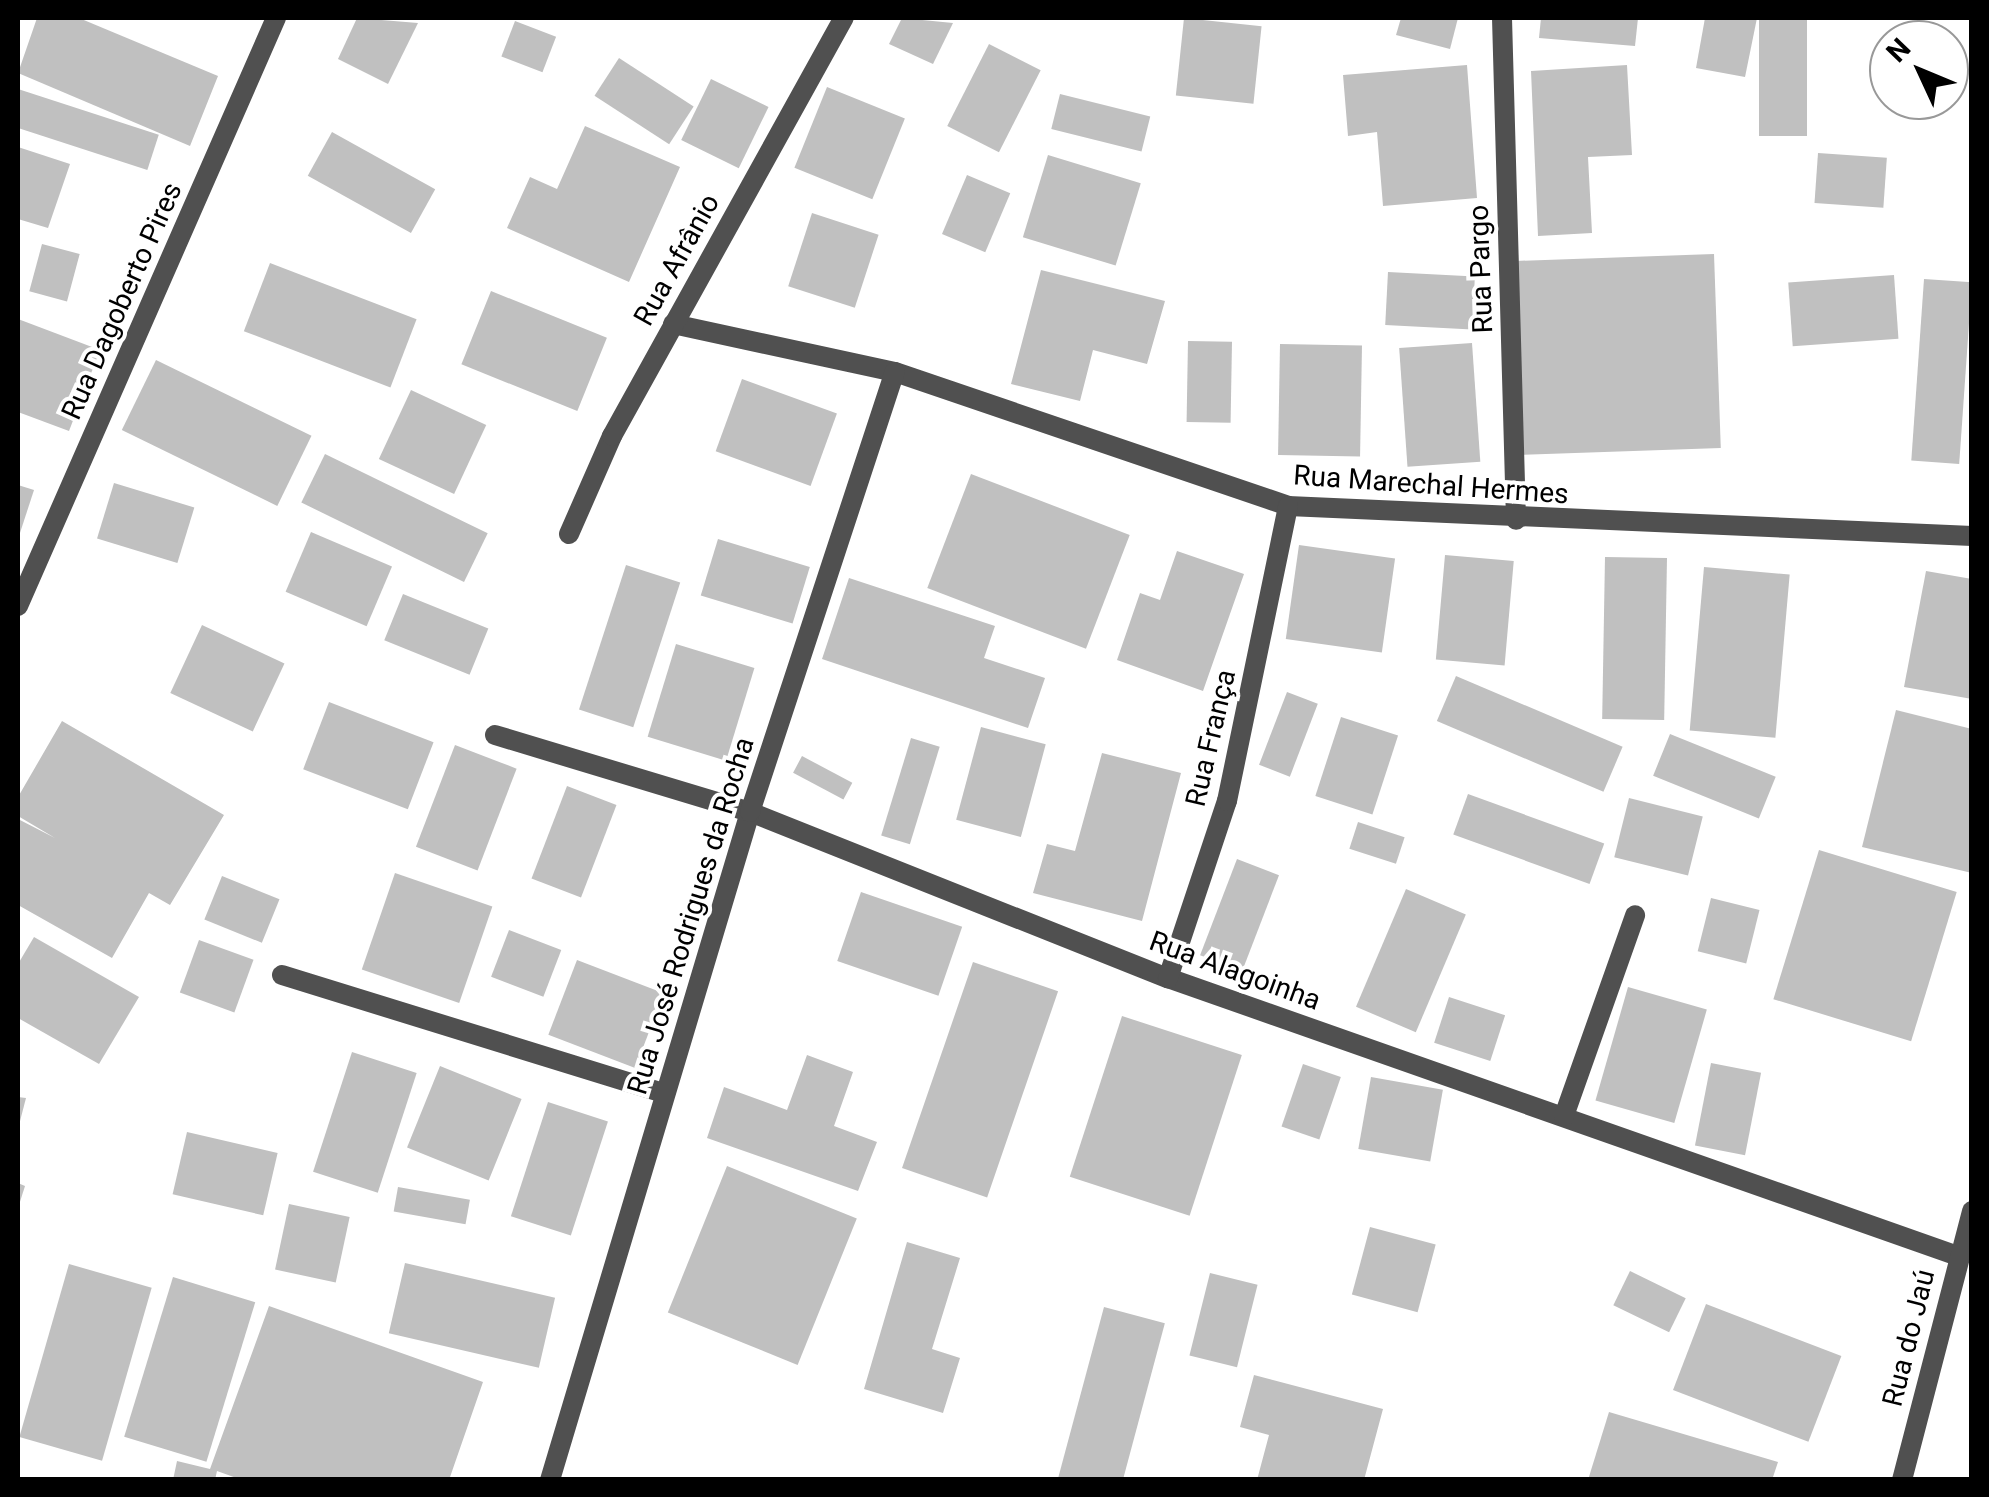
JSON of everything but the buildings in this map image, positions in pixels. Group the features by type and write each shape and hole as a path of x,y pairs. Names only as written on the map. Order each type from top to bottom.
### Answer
{"street":[{"name":"Rua Dagoberto Pires","path":"18,606 276,18"},
{"name":"Rua Afrânio","path":"569,534 673,324 844,18"},
{"name":"Rua Pargo","path":"1502,18 1516,520"},
{"name":"Rua Marechal Hermes","path":"673,324 895,372 1288,506 1516,520 1972,536"},
{"name":"Rua José Rodrigues da Rocha","path":"550,1480 750,812 895,372"},
{"name":"Rua França","path":"1168,978 1227,802 1288,506"},
{"name":"Rua Alagoinha","path":"495,735 750,812 1168,978 1958,1256"},
{"path":"1564,1116 1636,916"},
{"path":"282,975 664,1093"},
{"name":"Rua do Jaú","path":"1902,1480 1972,1210"}]}
